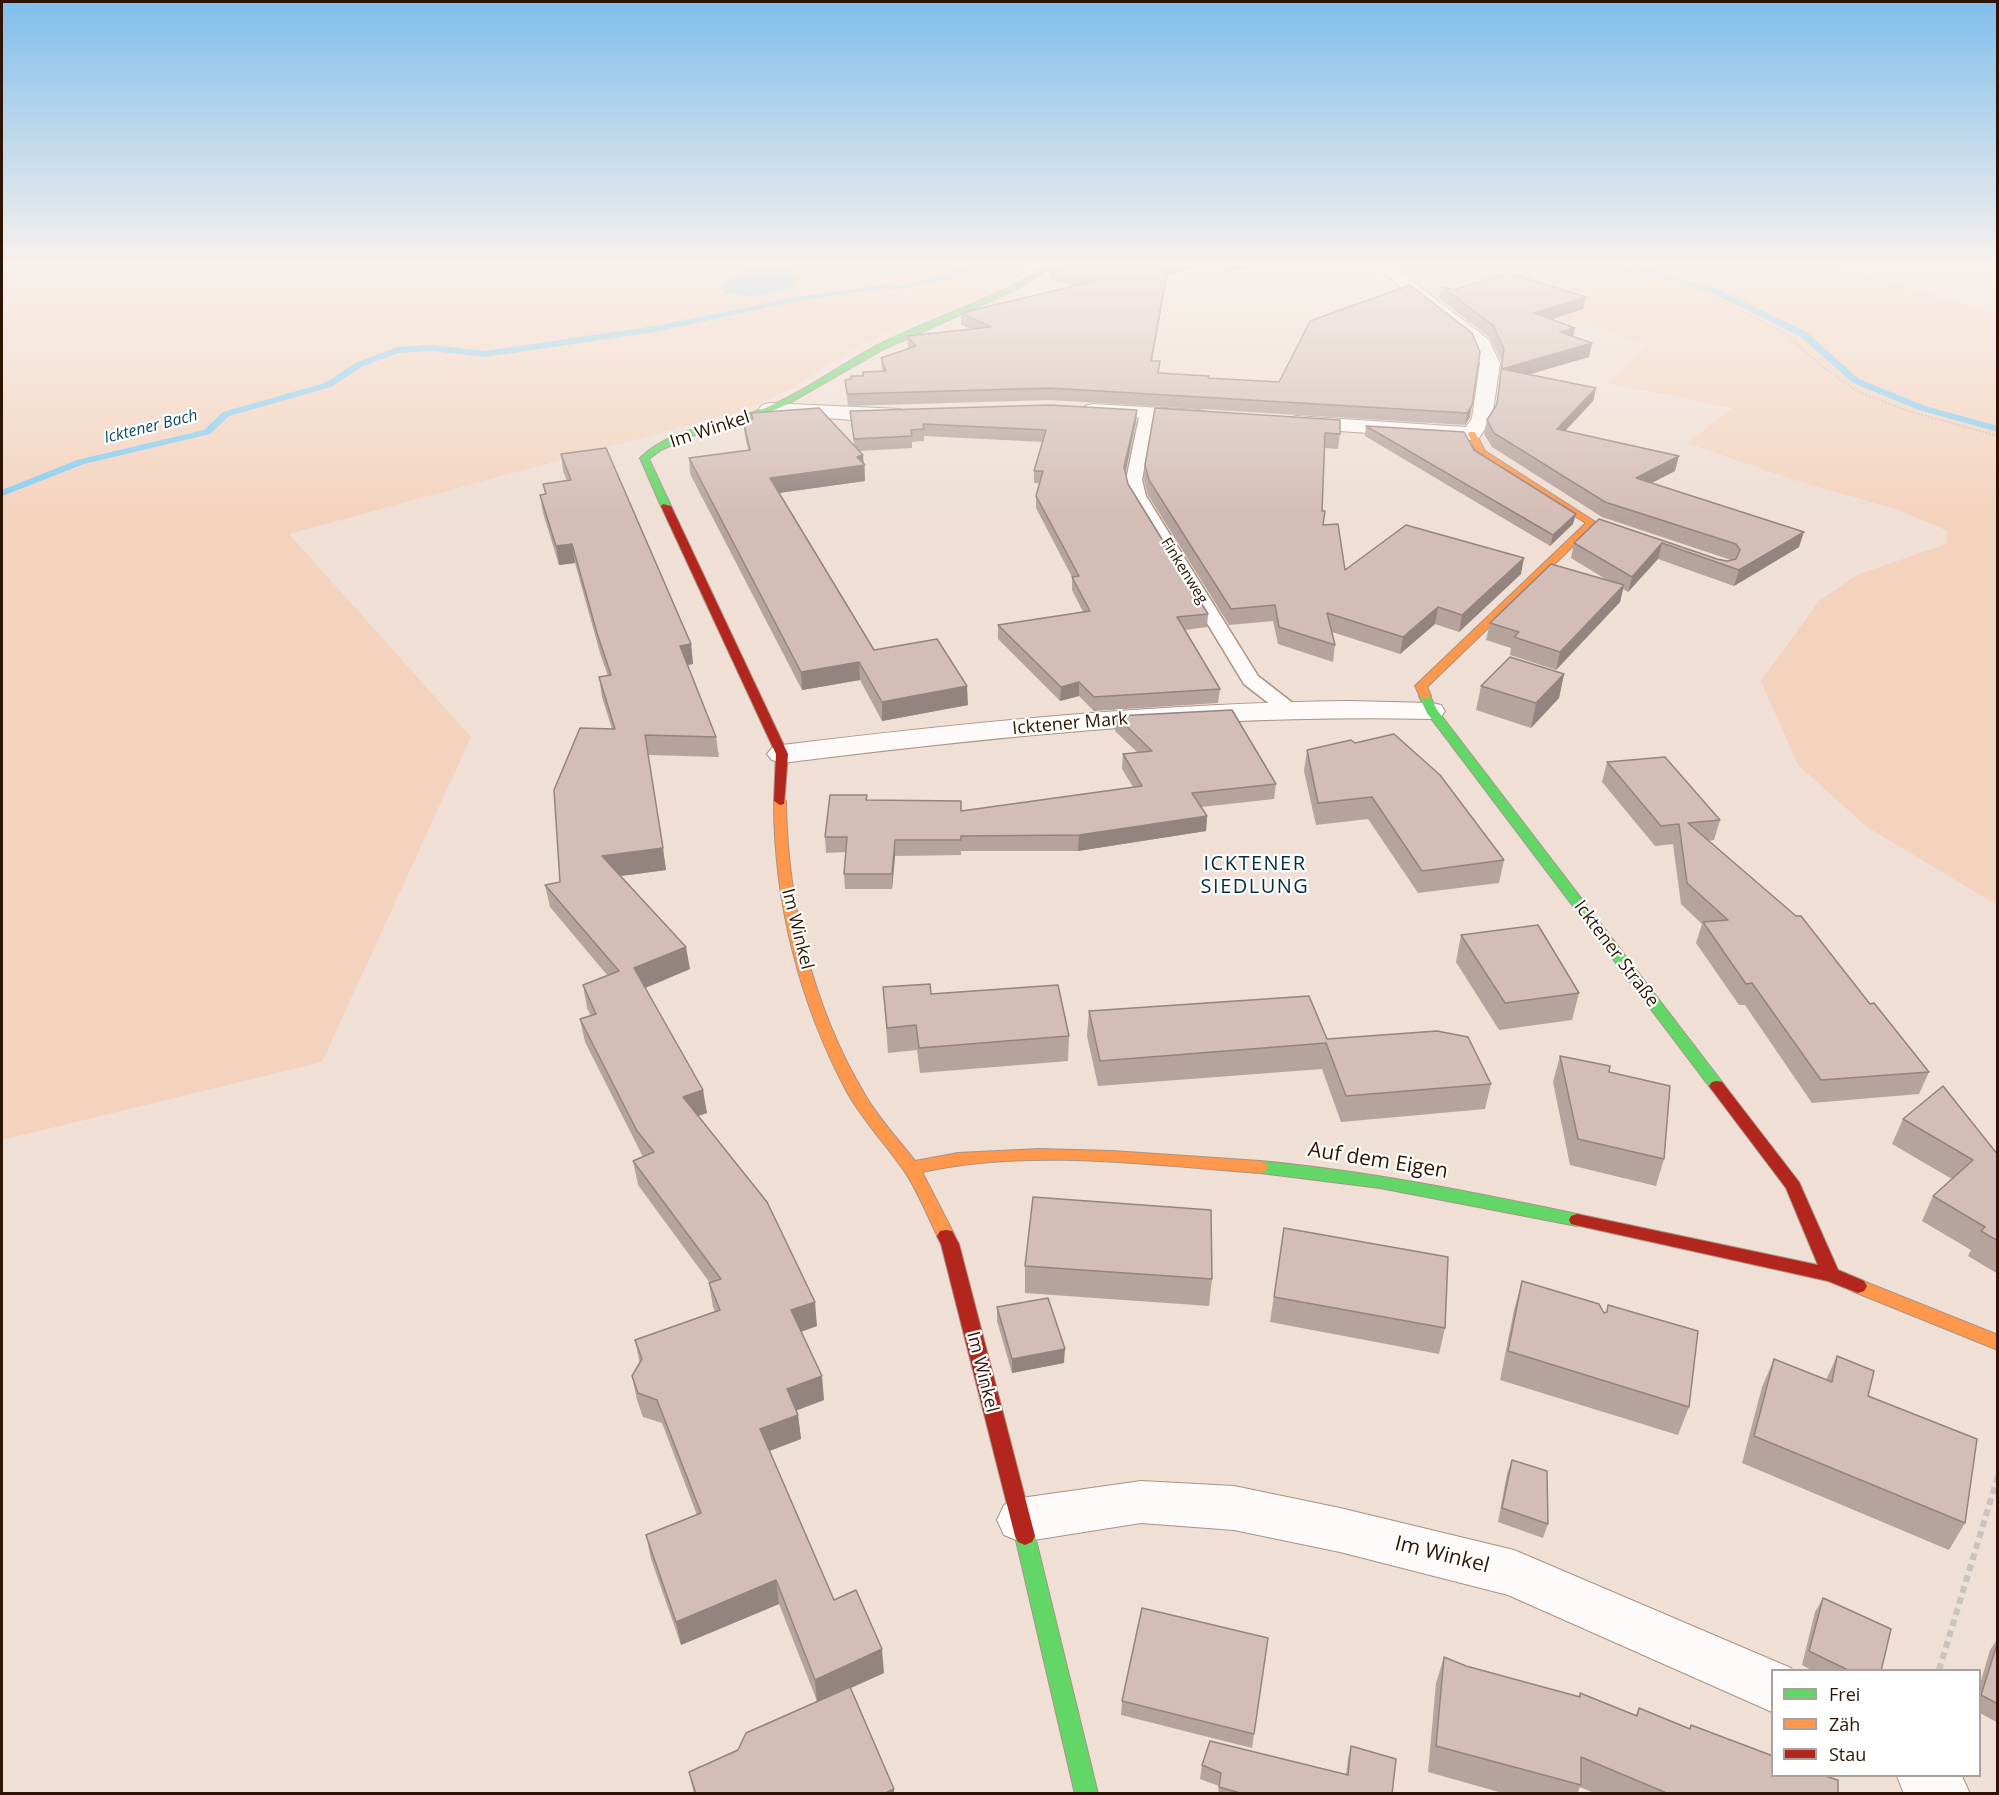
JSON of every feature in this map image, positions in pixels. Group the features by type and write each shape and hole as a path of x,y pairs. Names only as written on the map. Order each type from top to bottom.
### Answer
{"street":[{"path":"770,409 807,392 877,350"},
{"path":"1275,421 1472,434 1482,418 1490,363 1484,350"},
{"path":"770,409 865,415 912,413"},
{"name":"Im Winkel","path":"770,409 672,441 651,450 644,458 782,754 779,821 789,911 819,1015 854,1090 880,1131 911,1168 950,1244 1021,1520 1087,1794"},
{"path":"1072,409 1217,417"},
{"name":"Icktener Straße","path":"1472,434 1481,453 1603,526 1421,686 1431,711 1793,1186 1831,1275"},
{"name":"Icktener Mark","path":"782,754 1095,720 1287,708 1431,711"},
{"name":"Auf dem Eigen","path":"911,1168 963,1158 1037,1155 1123,1157 1312,1171 1427,1188 1831,1275"},
{"path":"1831,1275 1998,1343"},
{"name":"Im Winkel","path":"1021,1520 1141,1502 1234,1508 1340,1530 1514,1573 1771,1685"},
{"path":"1926,1777 1942,1794"}],"lane":[{"name":"Finkenweg","path":"1147,413 1134,480 1138,496 1251,680 1287,708"}],"path":[{"path":"1803,350 1820,365 1857,391 1908,411 1998,436"},
{"path":"1940,1669 1998,1476"}],"shaded area":[{"path":"2,350 854,350 785,392 748,409 289,534 471,737 322,1062 2,1140"},
{"path":"1644,350 1997,350 1997,905 1867,827 1798,765 1761,681 1819,601 1857,575 1946,544 1948,531 1896,509 1797,481 1687,443 1732,408 1608,383"}],"building":[{"path":"905,350 1153,350 1151,361 1160,361 1158,373 1279,382 1295,350 1479,350 1480,352 1472,405 1467,413 1050,388 847,394 845,380 851,379 851,376 863,376 863,372 886,371 881,358"},
{"path":"1504,350 1569,350 1502,369 1596,388 1557,429 1679,456 1636,478 1804,532 1739,570 1662,543 1632,577 1574,543 1599,519 1717,559 1727,561 1736,559 1740,550 1736,544 1605,502 1494,433 1487,420 1497,404"},
{"path":"1050,405 1137,410 1124,467 1128,484 1208,614 1177,617 1220,689 1094,697 1079,682 1061,687 998,625 1090,611 1072,577 1079,576 1036,496 1043,471 1034,471 1046,430 923,424 924,429 911,430 912,436 854,439 850,411"},
{"path":"819,408 863,455 857,457 865,465 770,478 874,650 937,639 967,686 882,702 859,662 801,672 689,458 750,450 743,420 753,419 751,413"},
{"path":"1155,408 1340,420 1340,434 1325,433 1322,511 1325,511 1323,525 1338,524 1345,570 1406,525 1524,558 1462,615 1438,607 1403,637 1327,613 1335,645 1279,627 1275,605 1231,609 1149,480 1145,465"},
{"path":"1366,426 1464,432 1474,450 1576,514 1553,535"},
{"path":"606,448 691,644 680,646 716,737 645,735 663,848 602,856 686,947 634,968 703,1090 683,1097 767,1202 815,1302 791,1310 822,1376 787,1389 798,1415 760,1429 834,1600 856,1590 882,1649 815,1680 776,1580 676,1622 646,1535 701,1513 657,1400 638,1393 632,1376 642,1359 635,1340 720,1310 709,1283 721,1279 633,1161 654,1152 637,1131 580,1019 596,1014 583,985 619,971 545,885 560,882 554,790 580,728 615,729 599,677 611,675 572,544 556,546 540,495 546,494 543,484 571,480 561,454"},
{"path":"1551,564 1624,585 1560,652 1514,637 1519,632 1490,623"},
{"path":"1510,657 1564,674 1536,703 1481,686"},
{"path":"1232,710 1276,784 1192,793 1207,816 1079,835 961,836 961,840 895,840 892,874 844,874 847,837 825,837 830,795 867,795 866,800 961,801 961,811 1142,786 1123,754 1152,751 1116,716"},
{"path":"1394,734 1440,775 1504,860 1422,871 1372,797 1318,803 1307,750 1351,740 1355,743"},
{"path":"1665,757 1720,820 1688,823 1796,916 1801,916 1870,1004 1874,1003 1929,1072 1821,1080 1752,983 1746,984 1703,922 1728,920 1687,883 1679,824 1661,826 1607,762"},
{"path":"1538,925 1579,993 1505,1003 1461,935"},
{"path":"930,984 931,994 1058,985 1069,1036 919,1048 916,1025 887,1028 883,987"},
{"path":"1309,996 1327,1039 1437,1031 1468,1037 1491,1084 1346,1096 1326,1043 1100,1061 1089,1011"},
{"path":"1560,1056 1610,1066 1609,1072 1670,1086 1664,1159 1578,1139"},
{"path":"1943,1086 1998,1155 1998,1241 1981,1231 1985,1227 1933,1196 1973,1160 1903,1119"},
{"path":"1033,1197 1211,1210 1212,1279 1025,1266"},
{"path":"1284,1228 1448,1257 1445,1328 1274,1297"},
{"path":"1522,1281 1599,1304 1604,1313 1607,1312 1608,1305 1698,1331 1689,1407 1508,1351"},
{"path":"1048,1298 1065,1349 1012,1359 997,1307"},
{"path":"1837,1356 1874,1371 1868,1396 1977,1439 1965,1523 1754,1436 1774,1359 1832,1382"},
{"path":"1512,1460 1547,1471 1548,1524 1502,1508"},
{"path":"1823,1598 1891,1629 1881,1669 1846,1669 1809,1651"},
{"path":"1142,1608 1268,1638 1254,1734 1122,1701"},
{"path":"1998,1641 1998,1704 1981,1695"},
{"path":"1444,1657 1466,1666 1580,1697 1580,1693 1637,1716 1639,1708 1690,1729 1691,1725 1771,1755 1771,1777 1828,1777 1838,1780 1838,1794 1669,1794 1581,1757 1581,1785 1436,1746"},
{"path":"850,1687 894,1789 883,1794 696,1794 689,1772 738,1750 746,1733"},
{"path":"1210,1741 1348,1775 1351,1746 1396,1759 1392,1794 1244,1794 1219,1787 1221,1773 1202,1765"}],"waterway":[{"name":"Icktener Bach","path":"2,493 81,462 207,432 226,414 328,385 358,365 401,350"},
{"name":"Icktener Bach","path":"448,350 485,354 514,350"},
{"name":"Icktener Bach","path":"1821,350 1856,381 1922,408 1998,429"}],"traffic: fast":[{"path":"666,506 644,458 673,440 755,415 785,403 876,350"},
{"path":"1425,696 1431,711 1717,1086"},
{"path":"1260,1167 1380,1181 1577,1220"},
{"path":"1025,1536 1087,1794"}],"traffic: slow":[{"path":"1425,696 1421,686 1592,523 1481,453 1472,434"},
{"path":"780,801 780,837 790,912 799,950 823,1024 860,1101 915,1175 946,1236"},
{"path":"911,1168 958,1159 1039,1155 1076,1155 1260,1167"},
{"path":"1858,1286 1998,1343"}],"traffic: jam":[{"path":"666,506 782,754 780,801"},
{"path":"1717,1086 1793,1186 1831,1275"},
{"path":"1577,1220 1831,1275 1858,1286"},
{"path":"946,1236 950,1244 1025,1536"}],"district":[{"name":"ICKTENER SIEDLUNG","path":"1255,876"}]}
